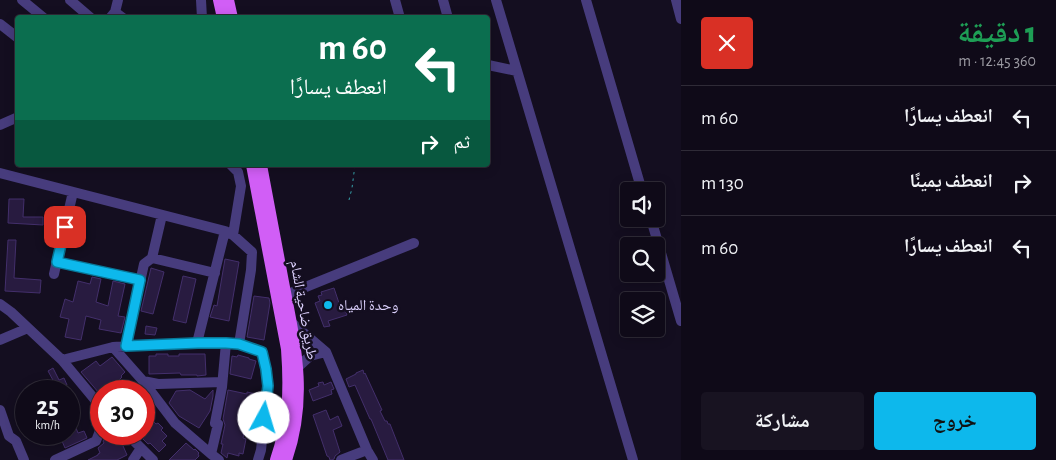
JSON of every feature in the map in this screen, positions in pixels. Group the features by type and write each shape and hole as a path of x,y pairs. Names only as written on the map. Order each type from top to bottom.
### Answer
{"main road":[{"path":"219,0 222,15"},
{"path":"228,0 231,15"},
{"name":"طريق ضاحية الشام","path":"252,167 288,358 288,404 285,428 276,460"},
{"name":"طريق ضاحية الشام","path":"260,167 286,294 298,367 298,403 295,428 286,460"}],"street":[{"path":"22,0 40,15"},
{"path":"70,0 88,15"},
{"path":"116,15 118,0"},
{"path":"201,0 202,15"},
{"path":"395,0 399,15"},
{"path":"443,0 447,15"},
{"path":"496,0 633,460"},
{"path":"586,0 639,182"},
{"path":"676,0 681,19"},
{"path":"0,24 15,36"},
{"path":"490,65 517,71"},
{"path":"0,125 15,118"},
{"path":"198,343 215,273 229,233 241,186 238,172 233,167"},
{"path":"0,173 229,233 252,252 239,344"},
{"path":"54,274 73,192"},
{"path":"126,346 144,264 152,258 162,215"},
{"path":"653,227 681,321"},
{"path":"286,294 414,243"},
{"path":"152,258 215,273"},
{"path":"57,262 140,280"},
{"path":"0,304 62,360 90,394"},
{"path":"291,322 326,352 367,450 373,460"},
{"path":"0,340 28,328"},
{"path":"62,360 113,347 198,343 239,344 262,352 268,386 261,450 258,460"},
{"path":"215,457 218,424 215,423 221,397 226,343"},
{"path":"113,347 142,380"},
{"path":"298,367 310,356 326,352"},
{"path":"155,383 222,382"},
{"path":"155,397 175,423 215,457"},
{"path":"0,410 9,436 16,440 24,460"},
{"path":"55,460 90,444"},
{"path":"138,445 153,460"},
{"path":"133,460 141,448"},
{"path":"345,459 367,450"}],"path":[{"path":"349,200 355,167"}],"building":[{"path":"9,199 24,199 23,217 43,217 43,225 8,223"},
{"path":"8,240 16,240 14,278 41,280 40,293 5,291"},
{"path":"225,259 239,262 229,321 210,317 214,305 217,306"},
{"path":"151,268 164,272 153,314 141,311"},
{"path":"183,276 196,279 186,323 173,320"},
{"path":"92,277 101,279 96,302 108,306 113,281 125,284 118,316 125,317 121,333 99,329 101,320 86,316 81,340 65,337 69,319 60,317 65,299 73,302 78,281 90,284"},
{"path":"334,288 340,306 343,305 347,315 328,321 330,326 324,327 315,303 320,301 318,296 322,295 321,292"},
{"path":"254,296 269,298 270,303 264,340 247,337"},
{"path":"146,326 157,328 155,335 145,334"},
{"path":"156,354 179,356 179,354 205,354 206,375 181,375 180,373 149,374 149,356 156,356"},
{"path":"238,355 256,361 251,379 230,374 232,356 237,357"},
{"path":"112,357 125,372 119,380 90,380 90,382 81,372 96,361 100,366"},
{"path":"53,368 59,380 53,380 48,371"},
{"path":"363,370 382,410 380,411 385,421 390,424 404,460 388,460 355,385 349,387 346,379"},
{"path":"323,382 324,385 331,382 334,389 331,390 332,394 313,401 309,390 319,386 318,383"},
{"path":"190,390 205,399 213,390 210,411 199,428 179,416 169,403 176,391"},
{"path":"228,390 256,394 254,401 257,401 256,405 258,405 253,425 246,424 243,438 246,439 243,454 239,453 239,456 228,453 227,458 221,453 223,444 221,444 225,425 223,419"},
{"path":"326,410 330,420 338,416 342,426 333,430 340,452 332,460 327,456 313,415"},
{"path":"155,423 158,423 163,428 161,430 167,436 162,441 166,445 159,452 152,445 155,445"},
{"path":"84,431 87,438 80,441 80,432"},
{"path":"186,443 199,453 195,460 169,460"},
{"path":"102,445 123,445 127,455 117,460 88,460 100,453 98,448"}],"place":[{"name":"وحدة المياه","path":"328,305"}],"route":[{"path":"65,227 57,262 140,280 126,346 226,343 239,344 262,352 268,386 264,418"}]}
